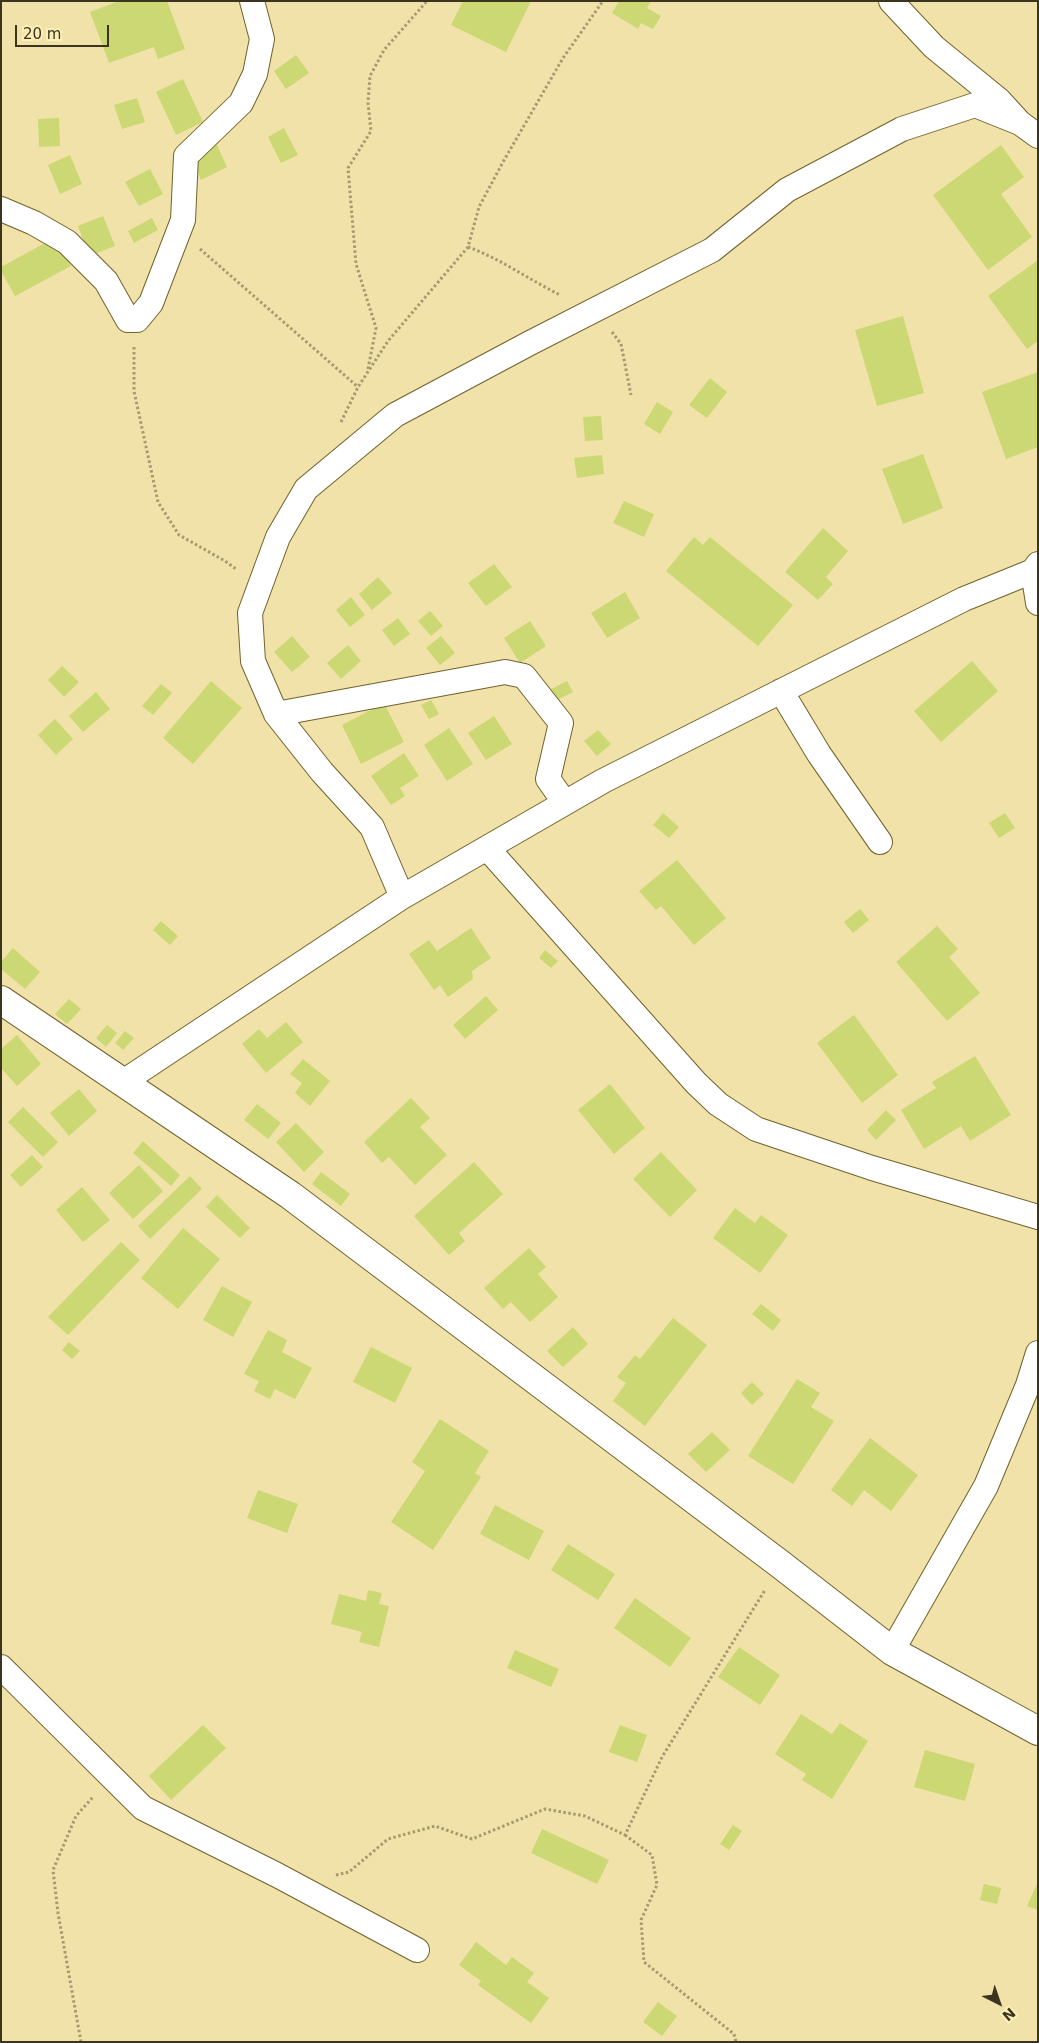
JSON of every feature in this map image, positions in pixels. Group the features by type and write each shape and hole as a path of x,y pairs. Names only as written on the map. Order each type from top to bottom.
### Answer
{"street":[{"path":"1,209 34,223 67,242 106,281 128,320 138,320 151,303 183,220 186,156 241,102 255,74 262,39 252,1"},
{"path":"891,1 934,47 999,100 1029,129"},
{"path":"402,897 372,827 322,772 276,714 252,661 250,612 278,537 306,490 394,415 712,250 787,190 902,129 975,105 1029,129"},
{"path":"124,1082 402,897 603,781 964,599 1035,568 1038,603"},
{"path":"276,714 505,672 524,676 561,723 558,744 548,779 565,803"},
{"path":"781,691 820,754 880,842"},
{"path":"487,848 696,1082 718,1104 756,1129 872,1168 1038,1217"},
{"path":"1,1000 290,1195 780,1564 892,1651 1038,1731"},
{"path":"892,1651 986,1486 1028,1385 1038,1353"},
{"path":"1,1667 143,1808 294,1884 417,1950"}],"path":[{"path":"368,372 376,328 356,264 348,168 371,131 368,103 370,76 384,50 428,1"},
{"path":"339,427 358,387 388,341 468,247 479,207 508,153 563,58 603,1"},
{"path":"179,232 221,266 358,387"},
{"path":"128,320 135,353 134,391 158,502 179,535 226,561 259,586"},
{"path":"625,1835 662,1756 780,1564"},
{"path":"81,2042 58,1913 53,1870 76,1816 111,1776"},
{"path":"294,1884 350,1872 388,1838 434,1826 472,1839 545,1809 586,1816 625,1835 652,1855 657,1885 641,1920 644,1962 734,2034 736,2042"}],"building":[{"path":"119,1 167,1 185,49 158,59 154,47 109,63 90,12"},
{"path":"463,1 531,1 506,52 451,25"},
{"path":"619,1 651,1 647,8 661,16 653,29 641,23 638,29 612,13"},
{"path":"296,55 309,73 286,89 274,71"},
{"path":"183,79 203,122 176,135 156,92"},
{"path":"137,98 145,122 122,129 114,105"},
{"path":"59,118 60,146 39,147 38,119"},
{"path":"284,128 298,155 281,163 268,137"},
{"path":"216,143 227,167 201,180 190,155"},
{"path":"1001,145 1024,177 1001,194 1032,237 988,270 933,195"},
{"path":"70,155 82,184 60,194 48,165"},
{"path":"150,169 163,194 139,206 125,182"},
{"path":"103,216 115,246 89,256 78,226"},
{"path":"152,218 158,230 134,243 128,231"},
{"path":"56,237 71,266 15,296 1,271 1,267"},
{"path":"1038,260 1038,341 1027,349 988,296"},
{"path":"903,316 924,393 877,406 855,330"},
{"path":"1038,372 1038,447 1006,459 982,392"},
{"path":"710,378 727,392 707,418 689,405"},
{"path":"657,402 673,412 660,434 644,424"},
{"path":"601,416 603,440 585,441 583,417"},
{"path":"923,454 943,508 903,524 882,469"},
{"path":"602,455 604,474 577,478 574,458"},
{"path":"624,501 654,514 644,537 613,523"},
{"path":"823,528 848,551 826,577 833,584 818,600 785,572"},
{"path":"694,537 703,545 710,537 793,605 758,646 666,571"},
{"path":"494,564 512,587 486,606 468,583"},
{"path":"378,577 392,593 372,610 359,594"},
{"path":"625,592 640,618 607,638 591,613"},
{"path":"351,597 365,615 350,627 336,610"},
{"path":"430,611 443,626 431,636 418,621"},
{"path":"398,618 410,634 394,646 382,630"},
{"path":"530,621 546,646 520,663 504,638"},
{"path":"292,636 310,657 292,672 274,652"},
{"path":"441,636 455,653 440,665 426,648"},
{"path":"348,645 361,661 341,679 327,663"},
{"path":"972,661 998,691 941,742 914,711"},
{"path":"62,666 79,682 64,697 48,680"},
{"path":"211,681 242,708 193,764 163,738"},
{"path":"567,681 573,692 553,702 547,691"},
{"path":"161,684 172,693 153,715 142,706"},
{"path":"96,692 110,709 83,732 69,716"},
{"path":"431,700 439,714 429,719 421,705"},
{"path":"384,703 404,742 361,764 342,725"},
{"path":"494,716 512,744 486,760 468,733"},
{"path":"55,719 73,739 56,755 38,735"},
{"path":"449,728 473,764 447,781 424,745"},
{"path":"598,730 611,744 597,756 584,741"},
{"path":"404,753 419,776 400,788 405,796 391,805 371,776"},
{"path":"663,813 679,827 669,838 653,825"},
{"path":"1005,813 1015,828 999,838 989,823"},
{"path":"677,860 726,918 694,945 661,906 656,910 639,891"},
{"path":"860,909 869,920 853,933 844,922"},
{"path":"161,921 178,936 170,945 153,930"},
{"path":"937,926 958,949 949,957 980,993 947,1021 896,962"},
{"path":"471,928 491,958 472,971 473,979 448,997 440,985 434,990 409,954 429,940 437,951"},
{"path":"13,948 40,972 25,989 1,969 1,962"},
{"path":"545,950 558,961 551,968 539,958"},
{"path":"486,996 498,1010 465,1039 453,1025"},
{"path":"69,999 81,1009 67,1024 55,1014"},
{"path":"854,1015 898,1075 862,1103 817,1043"},
{"path":"286,1022 303,1042 266,1073 242,1044 259,1029 267,1038"},
{"path":"107,1025 117,1033 106,1047 96,1038"},
{"path":"125,1031 134,1038 123,1050 115,1043"},
{"path":"17,1035 41,1064 17,1086 1,1068 1,1049"},
{"path":"975,1056 1011,1115 970,1141 961,1126 924,1149 901,1110 936,1088 932,1082"},
{"path":"303,1059 330,1081 310,1106 295,1093 302,1083 290,1074"},
{"path":"610,1084 645,1128 614,1154 578,1110"},
{"path":"79,1089 97,1111 69,1136 50,1113"},
{"path":"411,1098 430,1118 420,1127 447,1155 415,1185 389,1157 382,1163 364,1142"},
{"path":"257,1104 281,1123 268,1139 244,1120"},
{"path":"23,1107 58,1142 43,1157 8,1122"},
{"path":"886,1110 896,1120 876,1140 867,1130"},
{"path":"296,1123 324,1152 304,1172 276,1142"},
{"path":"143,1141 180,1175 171,1186 133,1153"},
{"path":"661,1152 697,1190 670,1217 633,1179"},
{"path":"32,1155 43,1167 21,1187 10,1175"},
{"path":"474,1162 503,1194 459,1233 465,1241 449,1255 414,1216"},
{"path":"139,1165 163,1191 133,1219 109,1193"},
{"path":"321,1172 350,1194 341,1206 312,1184"},
{"path":"190,1176 202,1189 150,1239 138,1226"},
{"path":"82,1187 110,1220 83,1242 56,1210"},
{"path":"217,1195 250,1228 240,1238 206,1207"},
{"path":"735,1208 755,1223 761,1215 788,1235 760,1273 713,1238"},
{"path":"183,1228 220,1259 178,1309 141,1278"},
{"path":"121,1242 140,1260 68,1335 48,1317"},
{"path":"529,1248 546,1267 538,1274 558,1297 530,1322 511,1302 503,1309 484,1288"},
{"path":"222,1286 252,1302 233,1337 203,1320"},
{"path":"761,1304 781,1320 773,1331 752,1314"},
{"path":"673,1318 707,1345 645,1426 613,1401 626,1383 617,1377 635,1355 640,1359"},
{"path":"573,1327 588,1344 563,1367 547,1351"},
{"path":"268,1330 287,1340 282,1352 312,1368 295,1399 275,1389 270,1399 254,1391 259,1381 244,1374"},
{"path":"69,1342 80,1351 72,1359 62,1350"},
{"path":"371,1347 412,1368 395,1403 353,1382"},
{"path":"797,1379 820,1393 811,1407 834,1421 793,1484 748,1456"},
{"path":"752,1382 764,1394 752,1405 741,1393"},
{"path":"440,1419 489,1451 475,1473 481,1477 433,1550 391,1522 425,1471 412,1462"},
{"path":"712,1432 730,1450 706,1472 688,1454"},
{"path":"870,1438 918,1475 891,1511 864,1490 852,1506 831,1490"},
{"path":"258,1490 298,1504 287,1533 247,1518"},
{"path":"495,1505 544,1531 529,1560 480,1534"},
{"path":"568,1544 615,1574 598,1600 551,1570"},
{"path":"368,1590 382,1593 379,1604 389,1606 379,1647 359,1642 362,1632 331,1624 339,1594 366,1601"},
{"path":"635,1598 691,1638 670,1667 614,1628"},
{"path":"739,1647 780,1675 760,1705 718,1677"},
{"path":"515,1650 559,1669 551,1687 507,1668"},
{"path":"801,1714 832,1734 840,1723 868,1741 832,1799 802,1780 806,1774 775,1754"},
{"path":"203,1725 226,1748 171,1800 149,1776"},
{"path":"620,1725 647,1735 637,1762 609,1752"},
{"path":"925,1750 975,1764 965,1801 914,1787"},
{"path":"733,1825 742,1831 729,1850 720,1844"},
{"path":"542,1829 609,1860 597,1884 531,1853"},
{"path":"1038,1882 1038,1910 1027,1906"},
{"path":"984,1884 1001,1888 997,1904 980,1900"},
{"path":"476,1942 506,1965 512,1957 534,1973 527,1982 549,1998 531,2023 478,1985 481,1981 459,1965"},
{"path":"658,2002 677,2016 662,2036 643,2022"}]}
